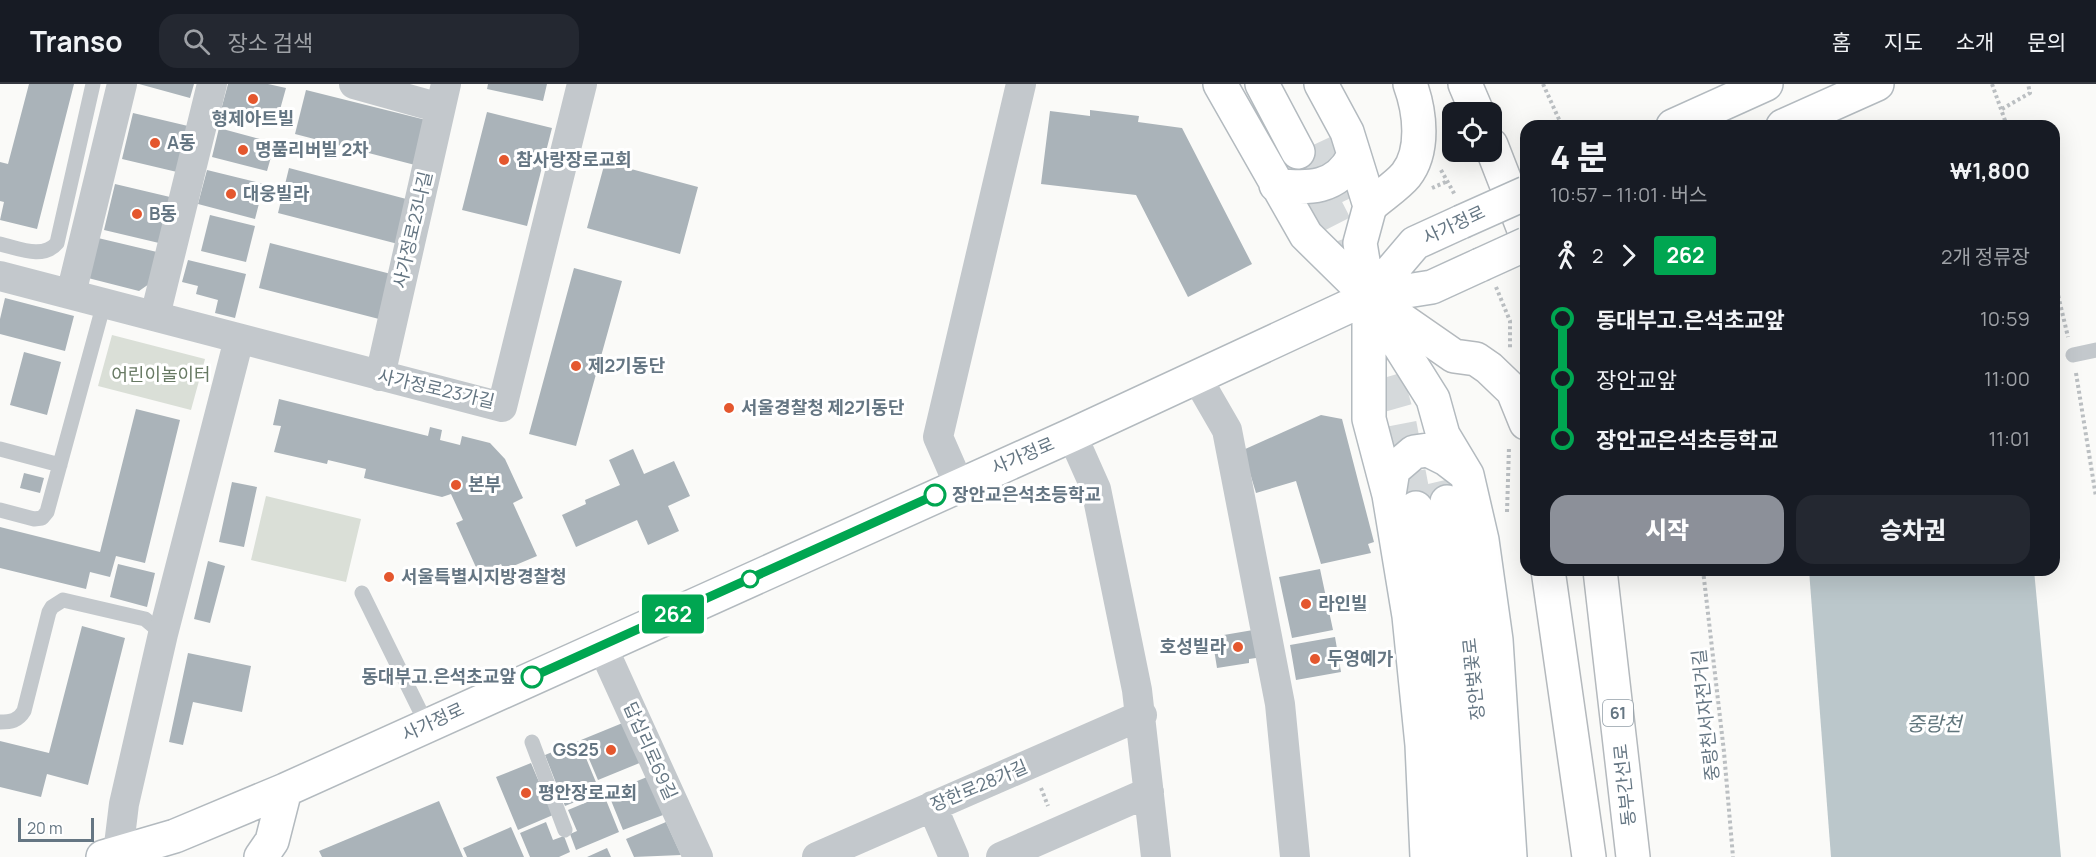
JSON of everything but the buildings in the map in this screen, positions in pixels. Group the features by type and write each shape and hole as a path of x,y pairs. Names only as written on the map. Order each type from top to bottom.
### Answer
{"main road":[{"path":"1220,84 1306,235 1368,297 1454,356 1476,359 1489,368 1513,392 1517,435"},
{"path":"1262,84 1326,149 1344,172 1324,185 1310,188 1276,185"},
{"path":"1297,84 1326,149 1370,206"},
{"path":"1321,84 1347,132 1326,149"},
{"path":"1410,84 1419,130 1412,165 1404,177 1370,206 1360,243 1368,297 1368,419 1417,502 1409,616 1422,745 1427,857"},
{"path":"1464,84 1472,102"},
{"path":"1686,120 1766,84"},
{"path":"1796,120 1877,84"},
{"path":"1498,162 1520,220"},
{"name":"사가정로","path":"1368,297 1416,243 1520,196"},
{"name":"사가정로","path":"113,856 175,836 285,790 1072,435 1368,297 1432,287 1520,247"},
{"path":"1368,297 1433,399 1443,435 1467,475 1482,540 1496,640 1510,857"},
{"path":"1417,502 1393,470 1414,452 1428,450 1446,459 1467,475"},
{"name":"장안벚꽃로","path":"1417,502 1440,642 1454,857"},
{"name":"장안벚꽃로","path":"1417,502 1471,645 1478,715 1485,857"},
{"path":"1549,576 1589,857"},
{"name":"동부간선로","path":"1601,576 1633,857"},
{"path":"271,852 285,790"}],"street":[{"path":"155,316 212,84"},
{"path":"354,84 443,96"},
{"name":"사가정로23가길","path":"0,276 502,407 582,84"},
{"path":"959,485 938,437 1021,84"},
{"path":"71,294 106,90"},
{"name":"사가정로23나길","path":"380,376 443,96"},
{"name":"사가정로","path":"113,856 163,633 239,339"},
{"path":"1197,378 1227,430 1280,704 1295,857"},
{"name":"사가정로","path":"1072,435 1096,489 1142,715 1156,857"},
{"name":"답십리로69길","path":"602,646 698,857"},
{"name":"장한로28가길","path":"817,857 1142,715"},
{"path":"1000,857 1149,792"},
{"path":"932,806 954,857"}],"lane":[{"path":"0,244 42,252 51,249 57,243 106,90"},
{"path":"0,510 34,519 42,518 47,512 104,303"},
{"path":"2073,355 2096,350"},
{"path":"0,449 60,465"},
{"path":"362,593 428,725"},
{"path":"0,722 14,721 20,718 24,711 49,612 52,607 63,600 145,619 163,633"},
{"path":"531,742 565,830"}],"path":[{"path":"1543,84 1559,120"},
{"path":"1992,84 2005,120"},
{"path":"2002,109 2030,93 2028,84"},
{"path":"2060,302 2073,355 2096,497"},
{"path":"1507,515 1517,435"},
{"name":"중랑천서자전거길","path":"1704,576 1724,752 1733,857"},
{"path":"1031,763 1059,832"}],"green space":[{"name":"어린이놀이터","path":"112,335 205,359 191,410 98,386"},
{"path":"266,496 361,519 346,582 251,560"}],"water":[{"name":"중랑천","path":"1809,576 2035,576 2061,857 1831,857"}],"pier":[{"path":"1681,84 1916,84 1926,111 1905,120 1688,120 1674,87"}],"tunnel":[{"path":"1326,139 1353,197"},
{"path":"1298,152 1342,238 1358,284"},
{"path":"1373,330 1400,424 1416,508"},
{"path":"1431,433 1447,502"}],"bus line":[{"name":"262","path":"532,677 935,495"}],"place":[{"name":"형제아트빌","path":"253,99"},
{"name":"A동","path":"155,143"},
{"name":"명품리버빌 2차","path":"243,150"},
{"name":"참사랑장로교회","path":"504,160"},
{"name":"대웅빌라","path":"231,194"},
{"name":"B동","path":"137,214"},
{"name":"제2기동단","path":"576,366"},
{"name":"서울경찰청 제2기동단","path":"729,408"},
{"name":"본부","path":"456,485"},
{"name":"장안교은석초등학교","path":"935,495"},
{"name":"서울특별시지방경찰청","path":"389,577"},
{"name":"라인빌","path":"1306,604"},
{"name":"호성빌라","path":"1238,647"},
{"name":"두영예가","path":"1315,659"},
{"name":"동대부고.은석초교앞","path":"532,677"},
{"name":"GS25","path":"611,750"},
{"name":"평안장로교회","path":"526,793"}]}
